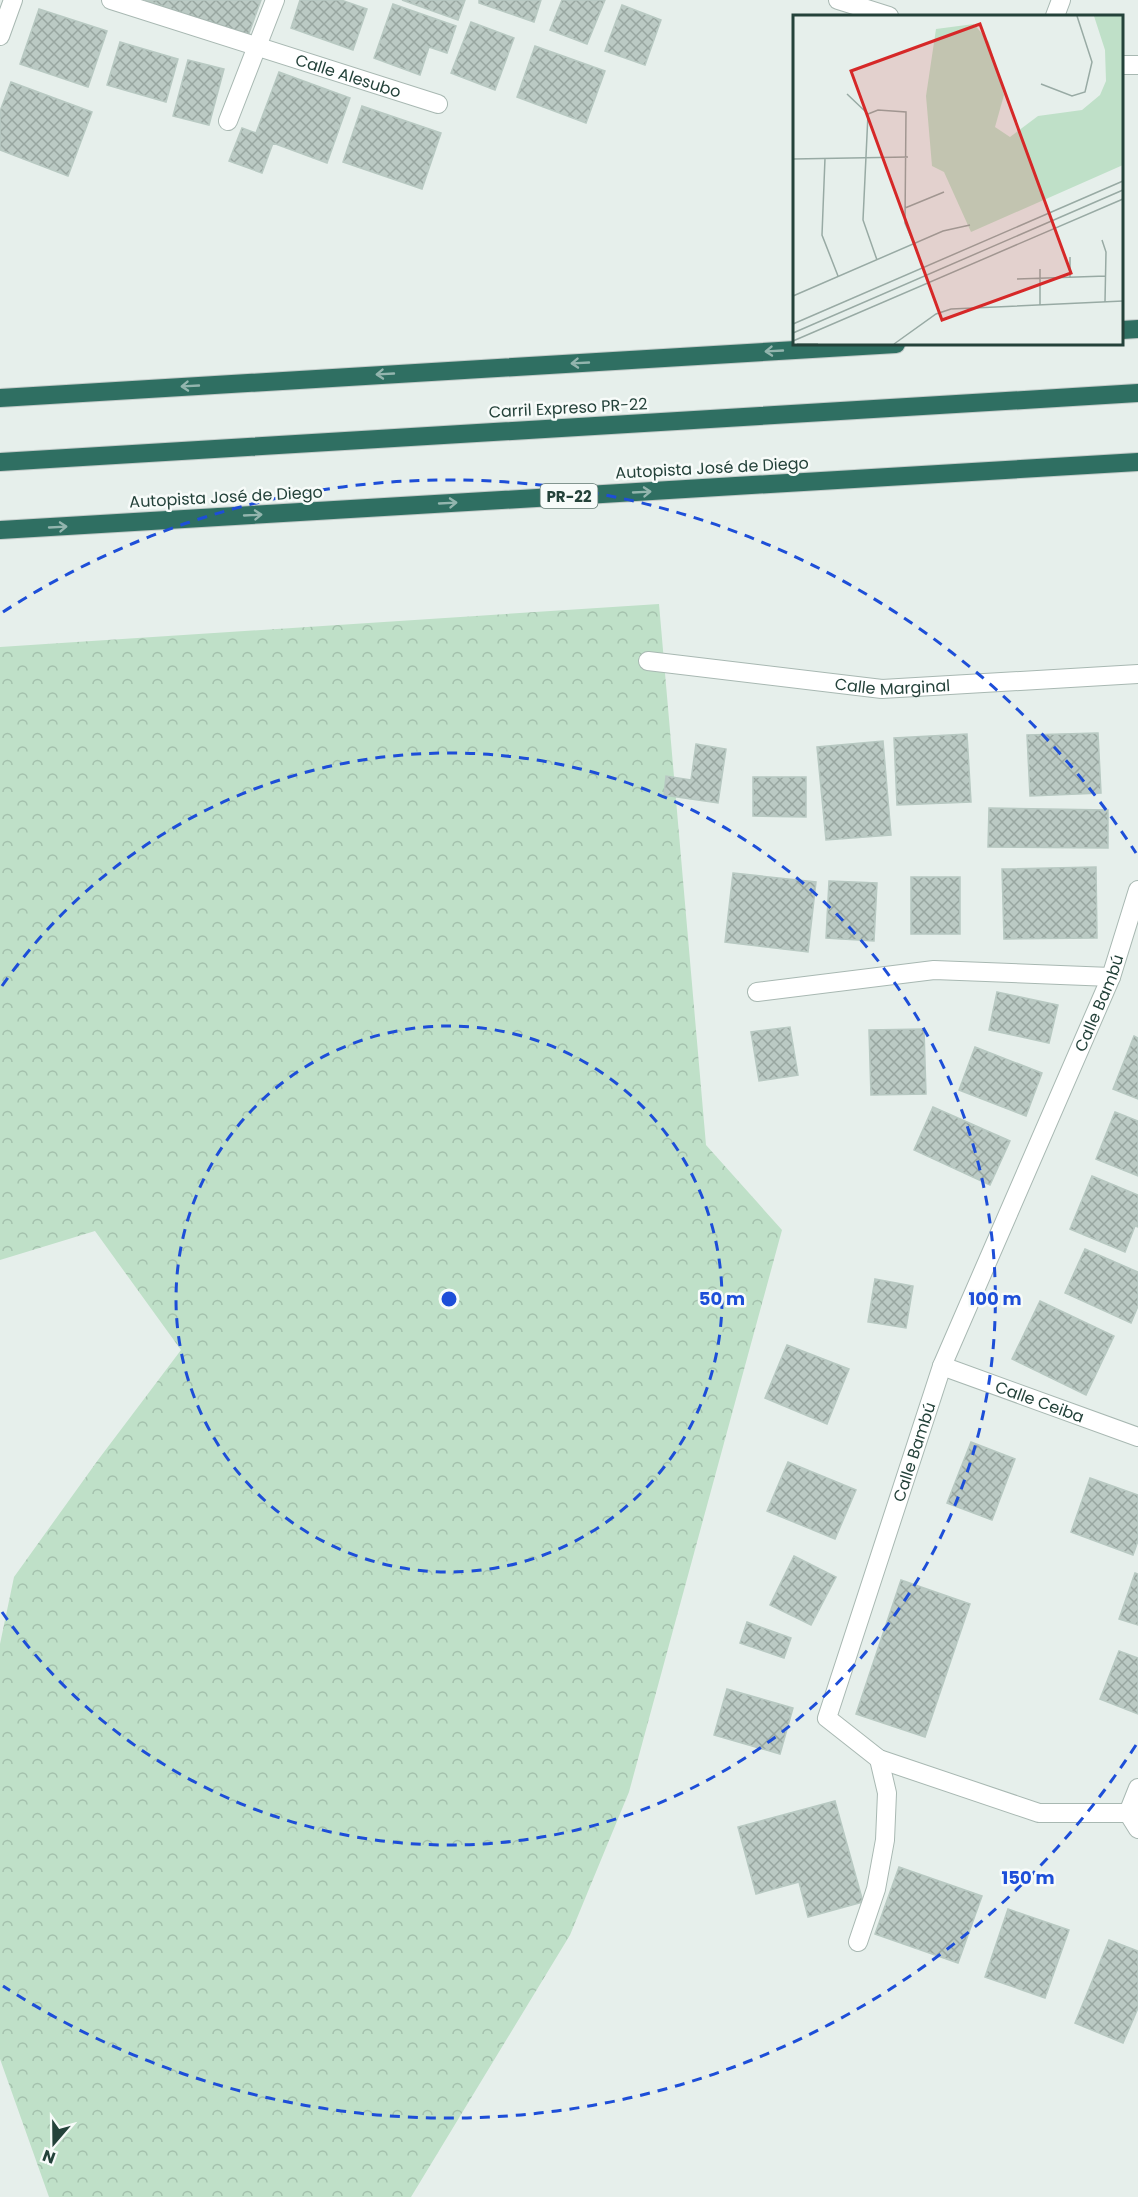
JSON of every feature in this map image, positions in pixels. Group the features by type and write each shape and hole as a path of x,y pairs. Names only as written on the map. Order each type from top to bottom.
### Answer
{"highway":[{"path":"1123,330 1138,329"},
{"path":"0,398 879,345"},
{"name":"Carril Expreso PR-22","path":"0,462 1138,393"},
{"name":"Autopista José de Diego","path":"0,530 1138,462"}],"street":[{"path":"0,36 13,0"},
{"name":"Calle Alesubo","path":"111,0 438,104"},
{"path":"228,121 275,0"},
{"path":"838,0 886,15"},
{"path":"1055,15 1061,0"},
{"name":"Calle Marginal","path":"648,661 882,689 1138,674"},
{"name":"Calle Bambú","path":"1128,1814 1039,1813 879,1759 827,1718 942,1366 1111,977 1138,890"},
{"path":"757,992 934,970 1111,977"},
{"name":"Calle Ceiba","path":"942,1366 1138,1437"},
{"path":"858,1942 876,1889 885,1840 887,1793 879,1759"},
{"path":"1138,1788 1128,1814 1138,1829"}],"green space":[{"path":"659,604 706,1145 782,1230 629,1792 570,1935 411,2197 49,2197 0,2059 0,1644 14,1577 181,1350 95,1231 0,1260 0,647"}],"building":[{"path":"145,0 261,0 248,36"},
{"path":"300,0 341,0 367,9 353,50 291,28"},
{"path":"402,0 465,0 458,20"},
{"path":"479,0 541,0 534,22 479,3"},
{"path":"562,0 605,0 587,44 550,30"},
{"path":"393,4 456,26 447,53 429,47 420,75 374,58"},
{"path":"622,5 661,20 645,65 605,51"},
{"path":"39,9 107,31 88,87 20,64"},
{"path":"471,22 514,38 495,90 451,73"},
{"path":"120,42 178,59 166,102 107,85"},
{"path":"535,46 605,71 586,123 517,97"},
{"path":"188,60 224,69 209,125 173,116"},
{"path":"279,72 350,98 327,163 273,143 262,173 229,161 242,128 256,133"},
{"path":"11,82 92,112 68,176 0,150 0,111"},
{"path":"362,106 441,133 422,189 343,162"},
{"path":"1098,733 1101,793 1030,796 1027,735"},
{"path":"967,734 971,802 897,805 894,738"},
{"path":"883,741 891,835 826,840 817,747"},
{"path":"696,744 726,749 718,803 664,795 666,776 691,780"},
{"path":"753,777 806,777 806,817 753,816"},
{"path":"989,808 1108,810 1108,848 988,847"},
{"path":"1096,867 1097,938 1004,939 1002,869"},
{"path":"733,873 816,882 808,952 725,942"},
{"path":"911,877 960,877 960,934 911,934"},
{"path":"829,881 877,883 874,941 826,938"},
{"path":"997,992 1058,1005 1049,1043 989,1030"},
{"path":"790,1027 798,1075 759,1081 751,1032"},
{"path":"924,1029 926,1094 871,1095 869,1030"},
{"path":"1134,1036 1138,1038 1138,1099 1113,1089"},
{"path":"975,1047 1042,1073 1026,1116 959,1090"},
{"path":"933,1107 1010,1141 990,1185 914,1150"},
{"path":"1115,1112 1138,1121 1138,1176 1096,1159"},
{"path":"1092,1176 1138,1195 1138,1227 1135,1226 1125,1252 1070,1229"},
{"path":"1085,1249 1138,1272 1138,1306 1131,1323 1065,1293"},
{"path":"875,1279 913,1286 906,1328 868,1322"},
{"path":"1040,1301 1114,1336 1086,1395 1012,1359"},
{"path":"787,1345 849,1369 827,1424 765,1398"},
{"path":"971,1442 1015,1459 992,1520 947,1503"},
{"path":"788,1462 856,1490 835,1539 767,1511"},
{"path":"1090,1478 1138,1495 1138,1541 1133,1555 1071,1532"},
{"path":"794,1556 836,1577 811,1625 770,1605"},
{"path":"1135,1573 1138,1574 1138,1625 1119,1619"},
{"path":"901,1580 970,1604 925,1737 856,1714"},
{"path":"747,1622 791,1638 784,1658 740,1643"},
{"path":"1119,1651 1138,1658 1138,1714 1100,1699"},
{"path":"727,1689 793,1708 780,1754 714,1735"},
{"path":"835,1801 863,1902 808,1917 799,1882 756,1894 738,1827"},
{"path":"899,1867 982,1896 958,1963 875,1934"},
{"path":"1008,1909 1069,1930 1045,1998 985,1977"},
{"path":"1109,1940 1138,1951 1138,2008 1123,2043 1075,2023"}]}
